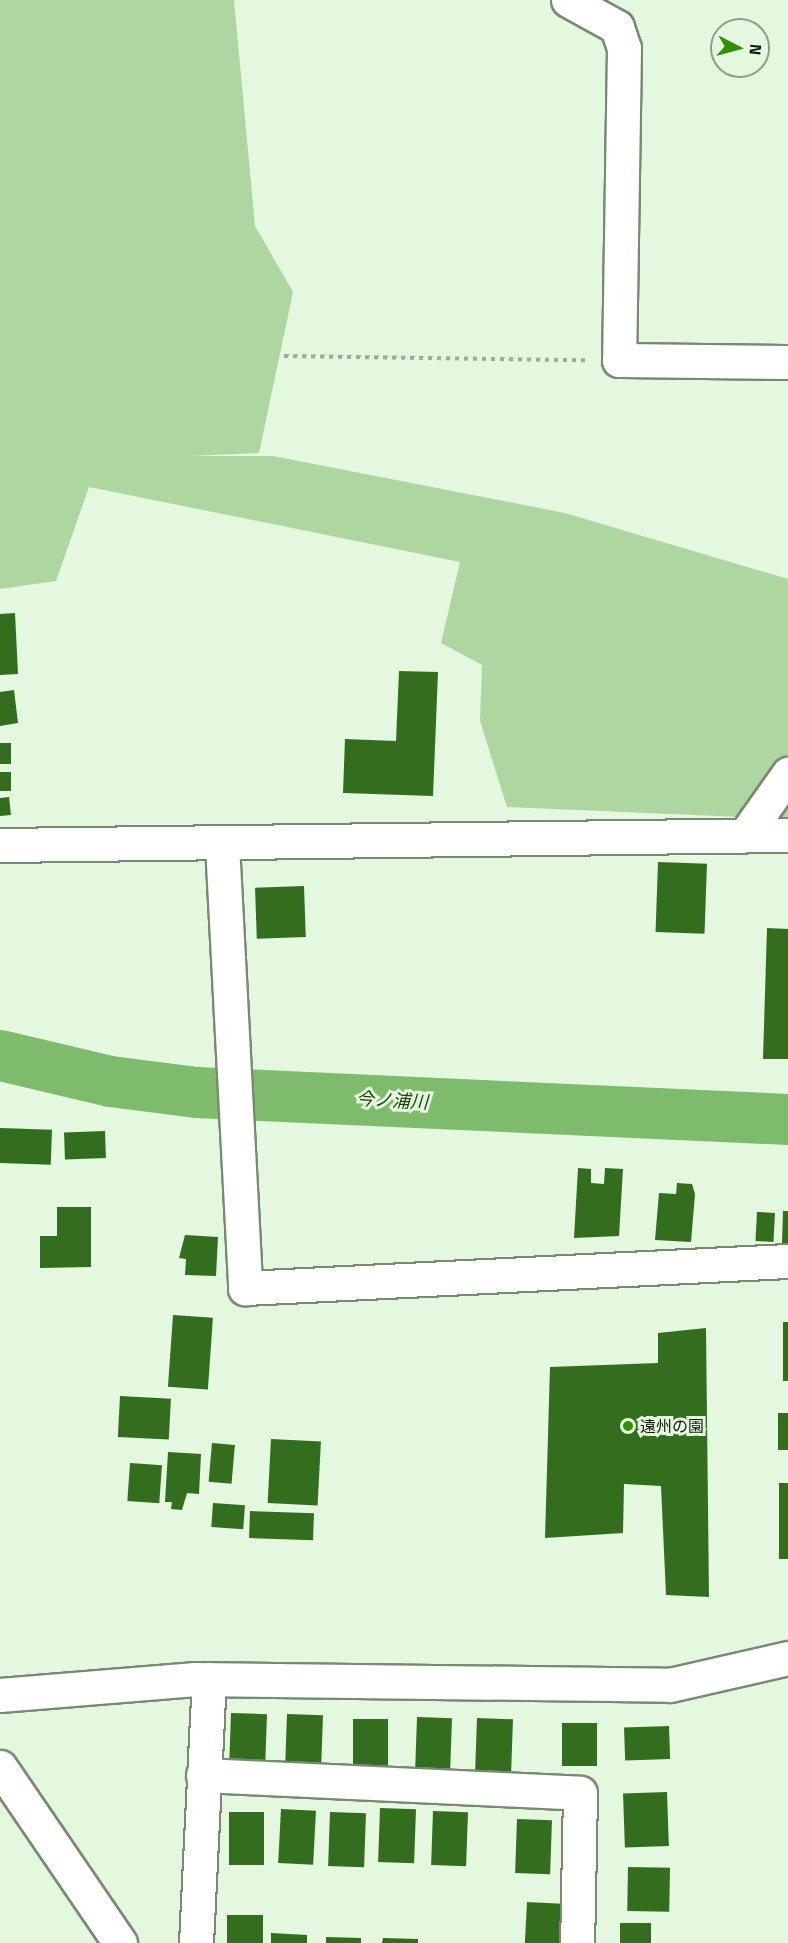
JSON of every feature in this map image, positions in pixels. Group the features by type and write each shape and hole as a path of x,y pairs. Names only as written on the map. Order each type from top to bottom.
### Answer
{"street":[{"path":"568,0 617,27 624,48 619,360 788,362"},
{"path":"745,835 788,774"},
{"path":"0,845 222,844 788,835"},
{"path":"222,844 230,987 234,1128 245,1288 788,1261"},
{"path":"0,1695 209,1679 670,1685 788,1658"},
{"path":"196,1943 209,1679"},
{"path":"0,1767 120,1943"},
{"path":"203,1775 580,1793 577,1943"}],"path":[{"path":"284,356 619,360"}],"green space":[{"path":"0,0 234,0 255,226 293,292 259,453 189,456 273,456 565,513 788,579 788,819 507,807 480,721 482,665 441,643 460,562 89,487 56,581 0,589"}],"building":[{"path":"15,613 18,674 0,675 0,614"},
{"path":"399,671 438,672 433,796 343,793 345,739 396,741"},
{"path":"14,690 18,723 0,726 0,692"},
{"path":"0,743 11,743 11,764 0,764"},
{"path":"0,772 11,772 11,791 0,791"},
{"path":"9,797 11,815 0,816 0,798"},
{"path":"658,862 707,864 705,934 656,932"},
{"path":"304,886 306,937 257,939 255,888"},
{"path":"767,928 788,929 788,1059 763,1059"},
{"path":"0,1128 52,1130 51,1165 0,1163"},
{"path":"105,1131 106,1158 65,1159 64,1132"},
{"path":"578,1168 591,1169 591,1183 604,1184 605,1168 623,1169 619,1236 574,1238"},
{"path":"677,1183 692,1184 695,1194 691,1242 655,1240 659,1193 676,1194"},
{"path":"57,1207 91,1207 91,1267 40,1268 40,1236 57,1236"},
{"path":"783,1211 788,1211 788,1243 782,1243"},
{"path":"757,1212 775,1213 773,1242 755,1241"},
{"path":"185,1235 218,1237 216,1276 185,1275 186,1259 179,1258"},
{"path":"173,1315 213,1318 208,1390 168,1387"},
{"path":"783,1322 788,1322 788,1381 783,1381"},
{"name":"遠州の園","path":"706,1328 709,1597 666,1595 661,1486 624,1484 623,1533 545,1538 550,1367 658,1363 658,1333"},
{"path":"120,1396 171,1399 169,1440 118,1437"},
{"path":"778,1413 788,1413 788,1450 778,1450"},
{"path":"271,1439 321,1442 318,1506 268,1503"},
{"path":"212,1443 235,1445 232,1484 209,1482"},
{"path":"168,1452 201,1454 199,1494 187,1493 182,1510 171,1509 172,1502 165,1502"},
{"path":"130,1463 162,1465 159,1503 127,1501"},
{"path":"779,1483 788,1483 788,1559 779,1559"},
{"path":"213,1503 245,1505 243,1529 211,1527"},
{"path":"250,1511 314,1513 313,1540 249,1538"},
{"path":"231,1713 267,1714 265,1768 229,1767"},
{"path":"287,1714 323,1715 321,1768 285,1767"},
{"path":"417,1717 452,1718 450,1772 415,1771"},
{"path":"477,1718 513,1719 511,1773 475,1772"},
{"path":"353,1719 388,1719 388,1772 353,1772"},
{"path":"562,1723 597,1723 597,1766 562,1766"},
{"path":"669,1726 670,1759 625,1761 624,1728"},
{"path":"667,1792 669,1846 625,1848 623,1794"},
{"path":"380,1808 416,1809 414,1863 378,1862"},
{"path":"281,1809 316,1811 313,1865 278,1863"},
{"path":"433,1811 468,1812 466,1866 431,1865"},
{"path":"229,1812 264,1812 264,1865 229,1865"},
{"path":"330,1812 366,1813 364,1867 328,1866"},
{"path":"517,1819 552,1820 550,1874 515,1873"},
{"path":"628,1867 670,1868 669,1912 627,1911"},
{"path":"527,1902 562,1904 560,1943 525,1943"},
{"path":"227,1915 263,1915 263,1943 227,1943"},
{"path":"620,1923 651,1923 651,1943 620,1943"},
{"path":"271,1933 307,1935 307,1943 271,1943"},
{"path":"326,1937 361,1938 361,1943 326,1943"},
{"path":"383,1938 418,1939 418,1943 382,1943"}],"waterway":[{"name":"今ノ浦川","path":"0,1055 110,1081 196,1092 788,1119"}],"place":[{"name":"遠州の園","path":"628,1426"}]}
